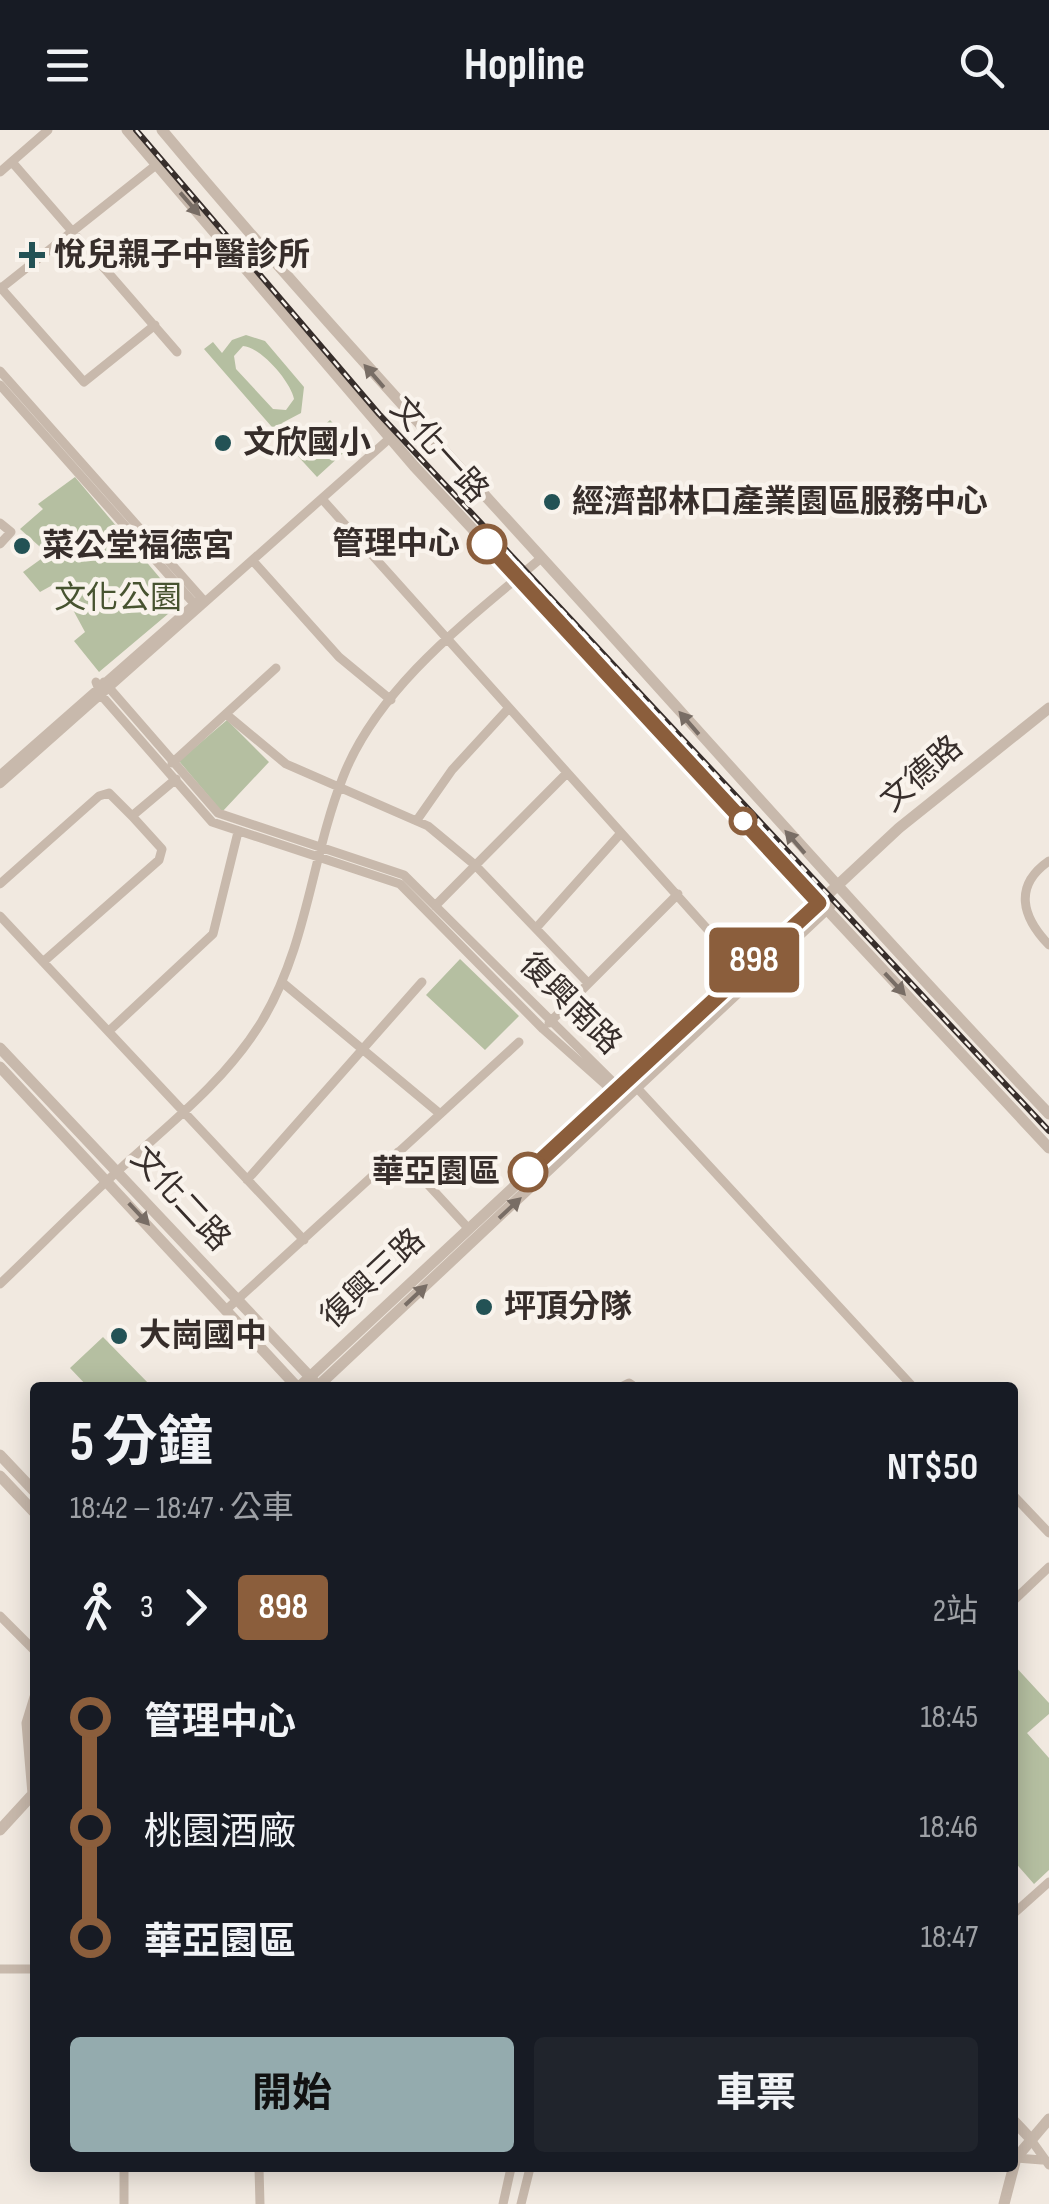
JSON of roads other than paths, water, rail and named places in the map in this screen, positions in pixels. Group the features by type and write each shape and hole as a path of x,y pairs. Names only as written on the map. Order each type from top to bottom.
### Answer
{"street":[{"path":"0,172 48,130"},
{"name":"文化一路","path":"127,130 390,438 1049,1148"},
{"name":"文化一路","path":"162,130 440,451 836,888 1049,1114"},
{"path":"12,162 177,352"},
{"path":"155,325 84,382 0,288 156,165"},
{"path":"0,371 36,419 198,604"},
{"path":"0,385 36,419"},
{"path":"0,775 198,604 254,561 390,438"},
{"path":"322,499 507,710 744,970"},
{"path":"0,522 11,532 0,544"},
{"path":"0,1284 182,1114 236,1058 283,983 351,760 392,700 446,636 540,559"},
{"path":"254,561 304,612 339,657 392,700"},
{"path":"170,764 276,668"},
{"path":"0,784 101,687"},
{"name":"復興南路","path":"101,687 218,813 322,854"},
{"name":"文德路","path":"836,888 978,761 1049,708"},
{"path":"417,820 452,770 507,710"},
{"path":"227,715 286,764 339,791 417,820 475,866 588,983"},
{"name":"復興南路","path":"170,764 176,779 212,822 404,876 552,1020 616,1091"},
{"path":"435,906 567,774"},
{"path":"132,816 176,779"},
{"path":"0,884 99,796 108,794 162,849 158,860 43,962"},
{"path":"108,1032 213,934 238,832"},
{"path":"537,927 621,833"},
{"path":"1049,860 1034,871 1024,897 1032,927 1049,945"},
{"name":"復興南路","path":"353,864 400,884 543,1028 616,1091 638,1089"},
{"name":"復興三路","path":"318,1382 638,1089 824,908 836,888"},
{"path":"543,1028 678,894"},
{"name":"復興三路","path":"318,1382 468,1228 744,970 824,908"},
{"path":"0,916 304,1240"},
{"path":"247,1180 422,982"},
{"path":"283,983 439,1113"},
{"path":"227,1310 519,1042"},
{"name":"文化二路","path":"0,1048 293,1382"},
{"name":"文化二路","path":"0,1067 238,1300 314,1382"},
{"path":"638,1089 908,1382"},
{"path":"398,1152 468,1228"},
{"path":"534,1167 543,1177"},
{"path":"0,1455 30,1487"},
{"path":"0,1476 30,1509"},
{"path":"1018,1500 1049,1533"},
{"path":"1018,1596 1049,1568"},
{"path":"2,1624 30,1648"},
{"path":"30,1716 30,1751"},
{"path":"0,1830 30,1797"},
{"path":"1018,1910 1049,1882"},
{"path":"0,1969 30,1969"},
{"path":"1018,2151 1049,2119"},
{"path":"1018,2125 1046,2163"},
{"path":"1018,2157 1046,2163"},
{"path":"124,2172 124,2204"},
{"path":"259,2172 260,2204"},
{"path":"503,2204 511,2172"},
{"path":"521,2204 529,2172"},
{"path":"1004,2204 1011,2172"}],"railway":[{"path":"136,130 379,414 1049,1131"}],"place":[{"name":"悅兒親子中醫診所","path":"32,255"},
{"name":"文欣國小","path":"223,443"},
{"name":"經濟部林口產業園區服務中心","path":"552,502"},
{"name":"管理中心","path":"487,544"},
{"name":"菜公堂福德宮","path":"22,546"},
{"name":"華亞園區","path":"528,1172"},
{"name":"坪頂分隊","path":"484,1307"},
{"name":"大崗國中","path":"119,1336"}],"park label":[{"name":"文化公園","path":"118,598"}]}
